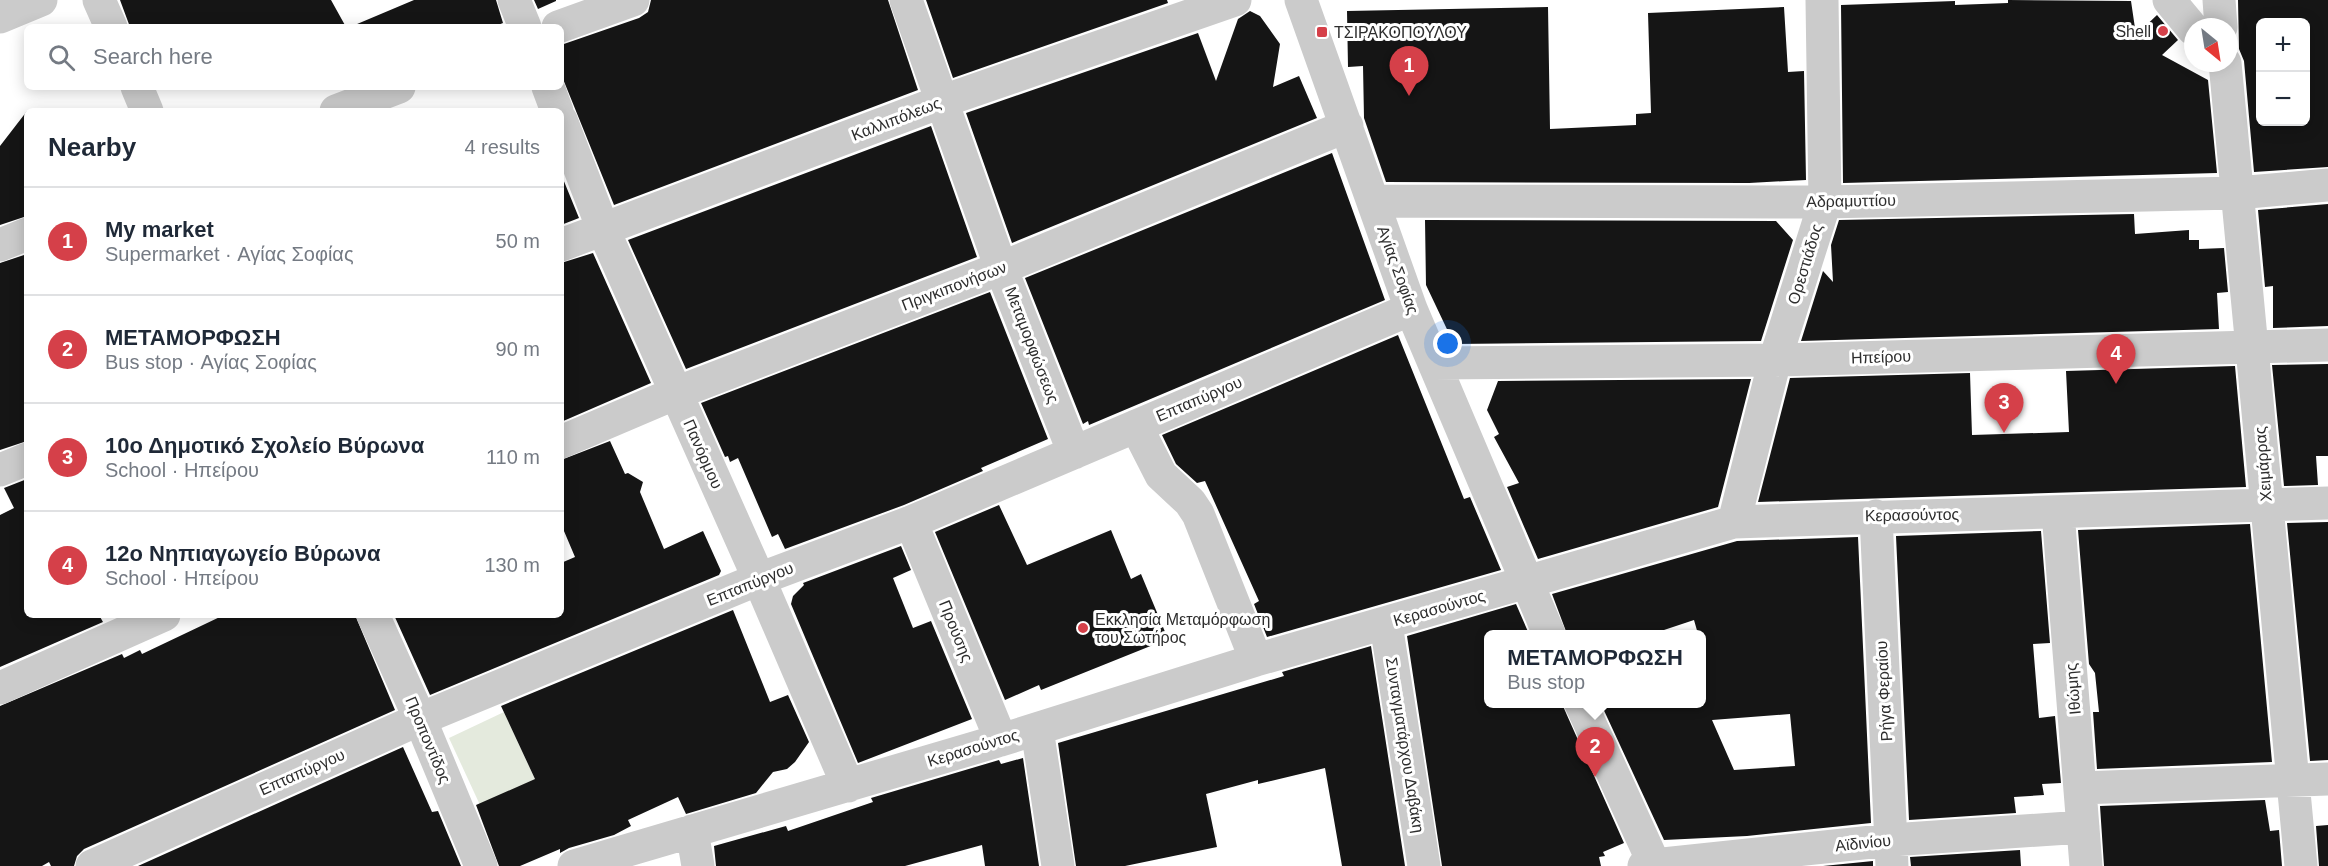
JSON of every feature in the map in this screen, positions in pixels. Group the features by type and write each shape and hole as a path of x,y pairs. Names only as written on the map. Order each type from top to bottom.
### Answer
{"street":[{"path":"0,17 41,0"},
{"path":"99,0 110,24"},
{"path":"514,0 524,24"},
{"path":"564,25 633,0"},
{"name":"Μεταμορφώσεως","path":"906,0 1001,268 1074,453"},
{"name":"Καλλιπόλεως","path":"564,244 943,101 1234,0"},
{"name":"Αγίας Σοφίας","path":"1301,0 1411,309 1547,630"},
{"name":"Ορεστιάδος","path":"1734,522 1775,360 1825,202 1822,0"},
{"path":"2169,0 2184,18"},
{"path":"2219,0 2220,18"},
{"name":"Χειμάρρας","path":"2225,72 2301,866"},
{"path":"138,90 146,108"},
{"path":"344,108 391,90"},
{"path":"549,90 556,108"},
{"name":"Πριγκιπονήσων","path":"564,441 676,393 1001,268 1347,126"},
{"name":"Πανόρμου","path":"564,128 603,229 759,579 848,786"},
{"name":"Αδραμυττίου","path":"1374,201 1825,202 2237,193 2328,185"},
{"path":"0,245 24,235"},
{"name":"Επταπύργου","path":"92,866 420,719 759,579 911,522 1411,309"},
{"name":"Ηπείρου","path":"1434,363 1775,360 2251,345 2328,345"},
{"path":"1136,426 1161,475 1190,502 1198,514 1256,660"},
{"path":"0,470 24,460"},
{"name":"Κερασούντος","path":"574,866 1001,740 1256,660 1526,584 1734,522 2328,503"},
{"name":"Ιθώμης","path":"2058,512 2086,866"},
{"name":"Ρήγα Φεραίου","path":"1876,516 1892,853"},
{"name":"Προύσης","path":"911,522 1001,740"},
{"path":"0,688 157,618"},
{"name":"Προποντίδος","path":"374,618 420,719 481,866"},
{"name":"Συνταγματάρχου Δαβάκη","path":"1386,624 1424,866"},
{"path":"1583,708 1651,865"},
{"path":"1037,729 1058,866"},
{"path":"2080,788 2328,779"},
{"name":"Αϊδινίου","path":"1651,865 1892,853 2083,827"},
{"path":"692,831 698,866"}],"shaded area":[{"path":"504,712 535,779 480,805 449,738"}],"building":[{"path":"120,0 331,0 344,24 129,24"},
{"path":"414,0 496,0 503,23 500,24 357,24"},
{"path":"534,0 556,0 556,1 538,9"},
{"path":"651,0 888,0 918,90 614,205 564,81 564,44 639,18 648,12"},
{"path":"926,0 1167,0 1168,3 953,78"},
{"path":"2008,0 2131,1 2136,35 2157,15 2178,40 2162,55 2184,67 2184,72 2193,72 2208,80 2217,173 1843,183 1841,5 1955,1 1955,5 2008,3"},
{"path":"2238,0 2328,0 2328,167 2254,172 2244,61 2239,49"},
{"path":"1548,7 1550,129 1636,125 1636,114 1651,113 1648,13 1784,7 1788,72 1804,71 1806,180 1749,183 1386,182 1364,118 1363,66 1348,67 1347,11"},
{"path":"1250,11 1260,16 1280,44 1273,87 1299,76 1317,118 1012,243 966,113 1198,33 1216,81 1238,19"},
{"path":"24,115 24,217 0,225 0,146"},
{"path":"931,126 977,257 686,369 628,240"},
{"path":"1332,153 1385,300 1089,425 1088,421 1083,424 1025,278"},
{"path":"564,181 579,218 564,224"},
{"path":"2328,204 2328,326 2273,328 2273,286 2265,287 2258,210"},
{"path":"2134,214 2135,234 2189,230 2189,240 2199,240 2199,249 2224,248 2228,292 2217,293 2219,329 1801,341 1823,271 1833,282 1831,245 1839,220"},
{"path":"1425,220 1776,221 1793,240 1761,341 1454,344 1426,285"},
{"path":"593,253 651,383 564,421 564,262"},
{"path":"24,255 24,442 0,450 0,263"},
{"path":"990,292 1048,439 981,468 983,471 904,505 785,549 778,534 772,537 738,458 730,462 728,456 725,457 701,403"},
{"path":"1398,335 1464,499 1470,497 1501,570 1267,637 1254,604 1259,601 1205,481 1197,483 1176,464 1162,435"},
{"path":"2328,364 2328,456 2316,456 2318,485 2284,486 2272,365"},
{"path":"2235,366 2246,487 1758,502 1790,378 1970,373 1972,435 2069,432 2066,371"},
{"path":"1751,379 1718,507 1538,559 1507,487 1519,483 1494,437 1499,434 1487,410 1498,381"},
{"path":"610,441 625,474 628,473 643,482 640,492 664,549 703,531 721,571 719,575 430,695 395,618 564,618 564,562 575,557 564,531 564,459"},
{"path":"24,480 24,618 101,618 103,622 0,667 0,515 14,508 4,488"},
{"path":"999,505 1027,565 1111,530 1131,579 1141,574 1168,639 1041,690 1039,685 1005,700 935,532"},
{"path":"2328,522 2328,760 2310,761 2287,523"},
{"path":"2250,524 2272,762 2097,769 2093,712 2099,712 2095,673 2089,664 2078,530"},
{"path":"2041,531 2050,643 2033,644 2039,718 2055,716 2061,783 2042,784 2044,795 2014,797 2016,813 1909,820 1896,536"},
{"path":"1858,537 1871,823 1747,836 1664,840 1603,708 1706,708 1706,630 1697,630 1694,620 1664,630 1566,630 1552,594 1737,541","holes":["1790,714 1795,766 1734,770 1712,720"]},
{"path":"901,546 911,570 893,578 913,628 931,621 972,719 858,763 791,604 793,596 804,585 803,583"},
{"path":"1516,604 1527,630 1484,630 1484,708 1564,708 1624,843 1603,852 1605,856 1599,857 1601,866 1442,866 1407,636"},
{"path":"733,610 770,702 788,695 809,742 795,762 787,769 773,772 756,793 686,814 678,797 628,820 631,826 614,835 569,848 560,853 560,849 520,866 499,866 476,805 535,779 501,706"},
{"path":"218,618 356,618 395,710 84,849 77,856 74,866 51,866 49,862 42,866 0,866 0,706 122,654 124,658 140,650 142,654"},
{"path":"1371,646 1405,866 1342,866 1325,768 1258,784 1258,780 1206,794 1217,847 1125,866 1076,866 1058,743 1284,676 1282,672"},
{"path":"403,747 432,812 438,811 461,866 138,866"},
{"path":"1023,758 1039,866 985,866 982,845 905,866 716,866 714,846 786,826 788,831 873,802 871,798 999,760 1001,764"},
{"path":"2265,800 2270,831 2279,830 2282,866 2104,866 2100,806"},
{"path":"2328,825 2328,866 2319,866 2316,826"},
{"path":"2020,850 2021,866 1911,866 1910,857"},
{"path":"1873,861 1873,866 1823,866"}],"place":[{"name":"Shell","path":"2163,31"},
{"name":"ΤΣΙΡΑΚΟΠΟΥΛΟΥ","path":"1322,32"},
{"name":"My market","path":"1409,96"},
{"name":"12ο Νηπιαγωγείο Βύρωνα","path":"2116,384"},
{"name":"10ο Δημοτικό Σχολείο Βύρωνα","path":"2004,433"},
{"name":"Εκκλησία Μεταμόρφωση του Σωτήρος","path":"1083,628"},
{"name":"ΜΕΤΑΜΟΡΦΩΣΗ","path":"1595,777"}]}
